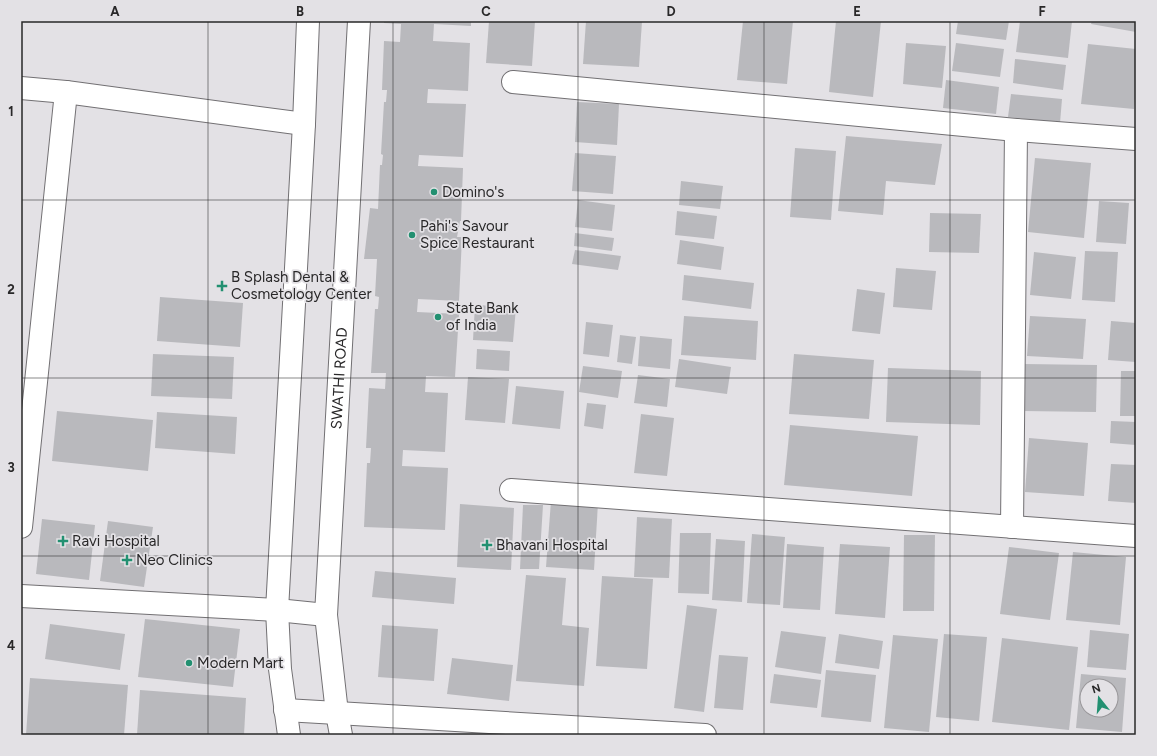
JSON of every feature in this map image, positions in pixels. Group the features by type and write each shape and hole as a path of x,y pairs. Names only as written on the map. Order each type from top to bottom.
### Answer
{"street":[{"path":"289,735 280,669 277,610 304,124 308,21"},
{"name":"SWATHI ROAD","path":"341,735 337,713 326,615 359,21"},
{"path":"513,82 1016,130 1136,139"},
{"path":"21,88 66,92 304,124"},
{"path":"21,527 66,92"},
{"path":"1012,527 1016,130"},
{"path":"510,490 1136,536"},
{"path":"21,596 277,610 326,615"},
{"path":"285,710 705,735"}],"building":[{"path":"384,21 471,21 471,26 434,24 433,41 470,43 468,91 428,89 427,103 466,104 463,157 419,155 418,166 463,168 461,221 457,237 462,237 459,301 418,299 417,312 459,314 455,377 426,376 425,392 448,393 445,452 403,450 402,466 448,468 445,530 364,527 367,463 370,463 371,448 366,448 369,388 385,389 386,373 371,373 375,309 378,309 379,297 375,296 377,259 364,259 370,208 378,209 380,165 382,165 383,155 381,154 384,102 386,102 387,90 382,90 384,41 400,42 401,24 384,23"},
{"path":"489,21 535,21 532,66 486,63"},
{"path":"586,21 642,21 639,67 583,64"},
{"path":"743,21 793,21 787,84 737,80"},
{"path":"836,21 881,21 873,97 829,92"},
{"path":"958,21 1009,21 1006,40 956,34"},
{"path":"1020,21 1072,21 1068,58 1016,52"},
{"path":"1092,21 1136,21 1136,32 1091,24"},
{"path":"906,43 946,46 942,88 903,84"},
{"path":"956,43 1004,49 1000,77 952,71"},
{"path":"1088,44 1136,49 1136,88 1134,109 1081,104"},
{"path":"1015,59 1066,65 1063,90 1013,83"},
{"path":"946,80 999,87 996,114 943,108"},
{"path":"1011,94 1062,99 1060,123 1008,117"},
{"path":"577,102 619,104 617,145 575,142"},
{"path":"846,136 942,144 935,185 886,181 883,215 838,211"},
{"path":"795,148 836,151 831,220 790,217"},
{"path":"575,153 616,156 613,194 572,191"},
{"path":"1035,158 1091,163 1084,238 1028,232"},
{"path":"681,181 723,186 720,209 679,205"},
{"path":"578,200 615,205 612,231 575,227"},
{"path":"1099,201 1129,203 1126,244 1096,242"},
{"path":"677,211 717,216 714,239 675,235"},
{"path":"930,213 981,214 979,253 929,252"},
{"path":"575,233 614,238 612,251 574,246"},
{"path":"680,240 724,247 721,270 677,264"},
{"path":"575,250 621,256 618,270 572,264"},
{"path":"1085,251 1118,252 1115,302 1082,300"},
{"path":"1034,252 1076,257 1071,299 1030,295"},
{"path":"896,268 936,271 932,310 893,307"},
{"path":"684,275 754,283 751,309 682,300"},
{"path":"857,289 885,293 880,334 852,331"},
{"path":"160,297 243,303 240,347 157,341"},
{"path":"475,305 516,307 513,342 473,340"},
{"path":"684,316 758,321 756,360 681,355"},
{"path":"1030,316 1086,319 1083,359 1027,356"},
{"path":"1111,321 1136,323 1136,362 1108,360"},
{"path":"586,322 613,325 609,357 583,354"},
{"path":"620,335 636,337 632,364 617,362"},
{"path":"640,336 672,339 670,369 638,366"},
{"path":"477,349 510,351 509,371 476,369"},
{"path":"153,354 234,357 232,399 151,396"},
{"path":"794,354 874,360 869,419 789,414"},
{"path":"679,359 731,367 727,394 675,387"},
{"path":"1024,364 1097,365 1096,412 1023,411"},
{"path":"583,366 622,371 618,398 579,392"},
{"path":"888,368 981,371 980,425 886,422"},
{"path":"1121,371 1136,371 1136,416 1120,416"},
{"path":"638,375 670,379 667,407 634,403"},
{"path":"468,377 509,379 505,423 465,420"},
{"path":"516,386 564,391 560,429 512,424"},
{"path":"587,403 606,405 603,429 584,426"},
{"path":"57,411 153,420 148,471 52,461"},
{"path":"157,412 237,417 235,454 155,448"},
{"path":"641,414 674,418 667,476 634,473"},
{"path":"1111,421 1136,422 1136,445 1110,443"},
{"path":"790,425 918,436 912,496 784,485"},
{"path":"1029,438 1088,443 1084,496 1025,492"},
{"path":"1111,464 1136,465 1136,503 1108,501"},
{"path":"551,501 598,503 594,570 546,567"},
{"path":"460,504 514,508 511,570 457,567"},
{"path":"523,505 543,505 539,569 520,569"},
{"path":"637,517 672,519 669,578 634,577"},
{"path":"42,519 95,525 89,580 36,574"},
{"path":"108,521 153,527 144,587 100,581"},
{"path":"680,533 711,533 709,594 678,593"},
{"path":"752,534 785,537 780,605 747,603"},
{"path":"904,535 935,535 934,611 903,611"},
{"path":"716,539 745,541 742,602 712,600"},
{"path":"787,544 824,547 820,610 783,608"},
{"path":"840,544 890,547 885,618 835,614"},
{"path":"1009,547 1059,553 1050,620 1000,614"},
{"path":"1073,552 1126,557 1120,625 1066,620"},
{"path":"375,571 456,578 454,604 372,597"},
{"path":"526,575 566,578 562,625 589,628 584,686 516,681"},
{"path":"602,576 653,579 647,669 596,666"},
{"path":"687,605 717,609 704,712 674,708"},
{"path":"145,619 240,629 233,687 138,677"},
{"path":"50,624 125,634 120,670 45,659"},
{"path":"382,625 438,629 434,681 378,677"},
{"path":"1090,630 1129,634 1126,670 1087,667"},
{"path":"781,631 826,637 821,674 775,667"},
{"path":"839,634 883,641 879,669 835,663"},
{"path":"944,634 987,637 979,721 936,717"},
{"path":"893,635 938,639 929,732 884,728"},
{"path":"1002,638 1078,647 1069,730 992,722"},
{"path":"719,655 748,657 743,710 714,708"},
{"path":"452,658 513,665 509,701 447,694"},
{"path":"826,670 876,675 871,722 821,717"},
{"path":"774,674 821,680 817,708 770,703"},
{"path":"1081,674 1126,678 1122,732 1076,728 1079,696 1079,718 1119,718 1119,678 1081,678"},
{"path":"30,678 128,685 124,735 26,735"},
{"path":"140,690 246,698 244,735 137,735"}],"place":[{"name":"Domino's","path":"434,192"},
{"name":"Pahi's Savour Spice Restaurant","path":"412,235"},
{"name":"B Splash Dental & Cosmetology Center","path":"222,286"},
{"name":"State Bank of India","path":"438,317"},
{"name":"Ravi Hospital","path":"63,541"},
{"name":"Bhavani Hospital","path":"487,545"},
{"name":"Neo Clinics","path":"127,560"},
{"name":"Modern Mart","path":"189,663"}]}
